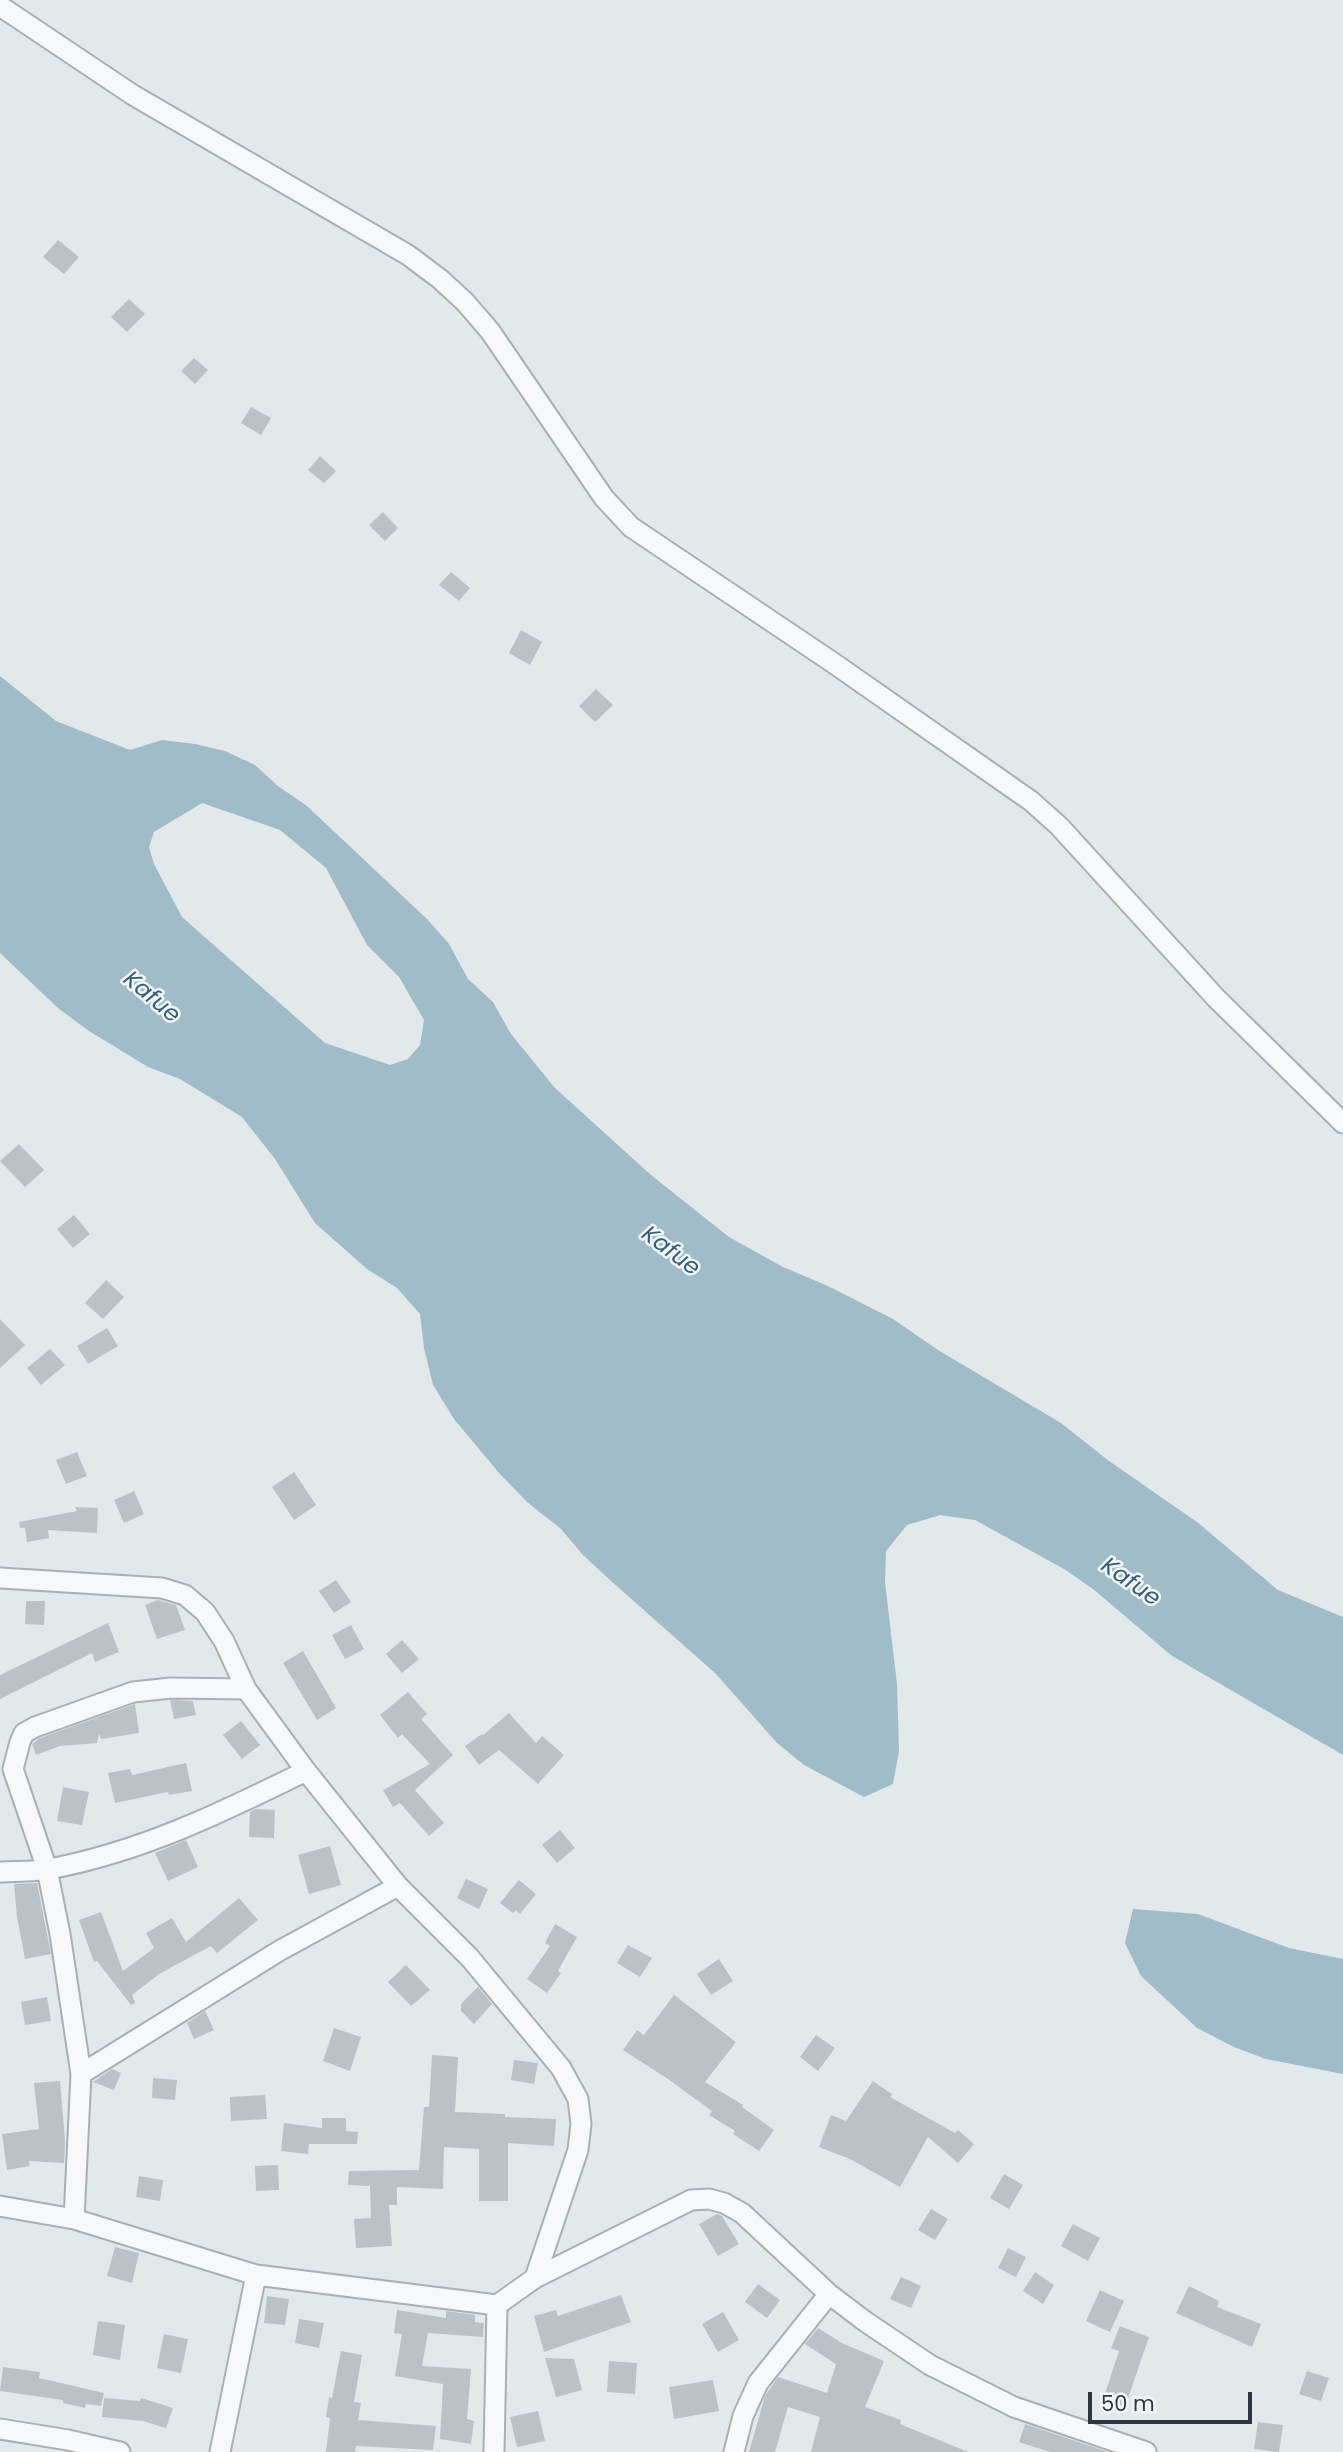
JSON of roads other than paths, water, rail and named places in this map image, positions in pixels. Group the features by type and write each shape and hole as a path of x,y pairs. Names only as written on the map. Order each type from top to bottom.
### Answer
{"street":[{"path":"0,6 133,95 408,255 440,279 490,331 604,498 632,527 844,670 1031,801 1059,826 1216,998 1343,1123"},
{"path":"0,1578 162,1588 184,1595 205,1612 218,1631 246,1689 306,1771 398,1886 470,1958 561,2068 578,2099 581,2124 578,2150 535,2278"},
{"path":"74,2218 81,2074 60,1934 47,1869 13,1769 20,1742 24,1733 35,1727 133,1692 171,1688 246,1689"},
{"path":"0,1872 47,1869 131,1849 231,1808 306,1771"},
{"path":"81,2074 279,1951 398,1886"},
{"path":"0,2206 74,2218 256,2275 497,2305 535,2278 691,2200 709,2199 724,2203 742,2213 829,2294 930,2365 1014,2407 1146,2452"},
{"path":"220,2452 256,2275"},
{"path":"734,2452 743,2416 758,2383 829,2294"},
{"path":"494,2452 497,2305"},
{"path":"0,2429 120,2452"}],"water":[{"name":"Kafue","path":"0,676 56,721 130,750 162,740 225,751 255,765 278,786 307,806 428,920 449,944 468,979 493,1002 511,1034 555,1088 651,1175 729,1237 783,1267 893,1319 938,1350 1061,1423 1109,1461 1197,1522 1278,1590 1343,1617 1343,1755 1172,1656 1093,1589 1064,1569 975,1520 940,1515 907,1525 886,1551 885,1582 897,1684 899,1751 893,1784 864,1797 804,1765 777,1743 716,1674 583,1555 561,1529 527,1502 499,1473 454,1419 433,1385 424,1348 420,1314 397,1288 367,1269 315,1223 275,1159 242,1117 180,1079 148,1067 89,1031 59,1009 0,953","holes":["202,803 280,830 326,868 367,945 399,977 424,1020 420,1045 408,1059 390,1065 325,1043 182,917 154,864 149,847 154,832"]},
{"path":"1133,1909 1198,1914 1289,1948 1343,1959 1343,2074 1266,2059 1234,2047 1197,2028 1141,1976 1125,1943"}]}
